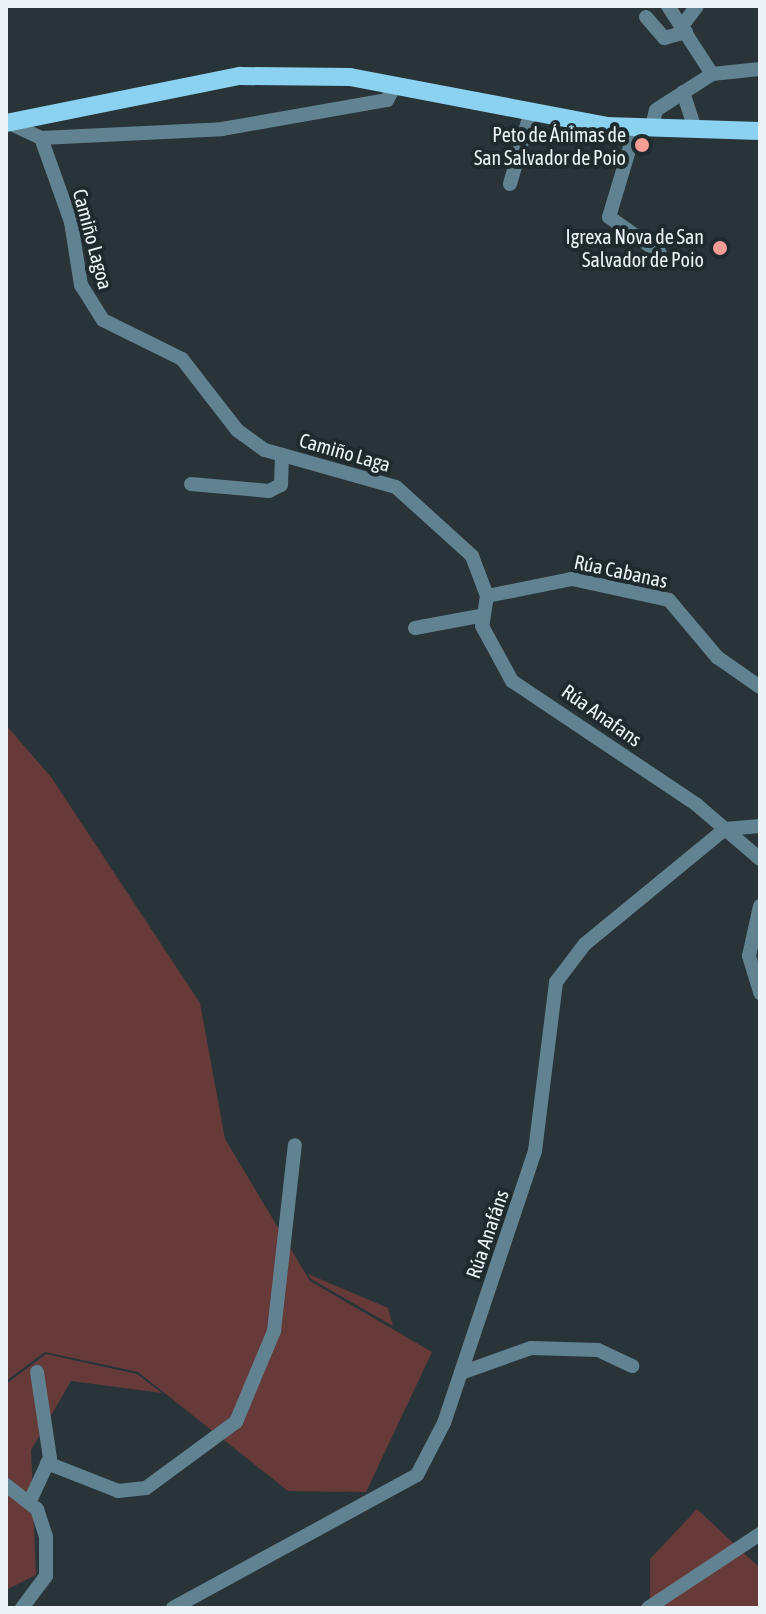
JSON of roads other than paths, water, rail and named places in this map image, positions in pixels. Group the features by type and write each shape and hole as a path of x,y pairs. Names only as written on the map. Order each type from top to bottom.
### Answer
{"main road":[{"path":"7,123 240,76 396,84 531,111 644,127 760,131"}],"street":[{"path":"668,6 712,74"},
{"path":"646,17 664,38 684,29 697,6"},
{"path":"660,253 609,217 644,127 656,110 712,74 760,69"},
{"path":"7,123 41,138 222,129 387,100 396,84"},
{"path":"683,92 695,128"},
{"path":"510,184 531,111"},
{"name":"Camiño Lagoa","path":"41,138 89,303 103,320 182,359 237,430 282,455"},
{"path":"191,484 269,491 281,485 282,455"},
{"name":"Camiño Laga","path":"282,455 396,487 472,556 487,596"},
{"name":"Rúa Cabanas","path":"487,596 572,579 669,600 717,657 760,687"},
{"path":"415,628 480,616 487,596"},
{"name":"Rúa Anafans","path":"480,616 492,653 512,681 725,829 760,859"},
{"path":"725,829 760,826"},
{"name":"Rúa Anafáns","path":"173,1608 417,1475 461,1373 535,1151 556,982 585,944 725,829"},
{"path":"760,906 749,956 760,993"},
{"path":"47,1463 118,1491 146,1488 236,1422 274,1331 295,1145"},
{"path":"461,1373 531,1348 598,1350 632,1366"},
{"path":"30,1501 47,1463 37,1372"},
{"path":"6,1485 30,1501 46,1536 46,1576 22,1608"},
{"path":"648,1608 760,1534"}],"place":[{"name":"Peto de Ánimas de San Salvador de Poio","path":"642,145"},
{"name":"Igrexa Nova de San Salvador de Poio","path":"720,248"}]}
